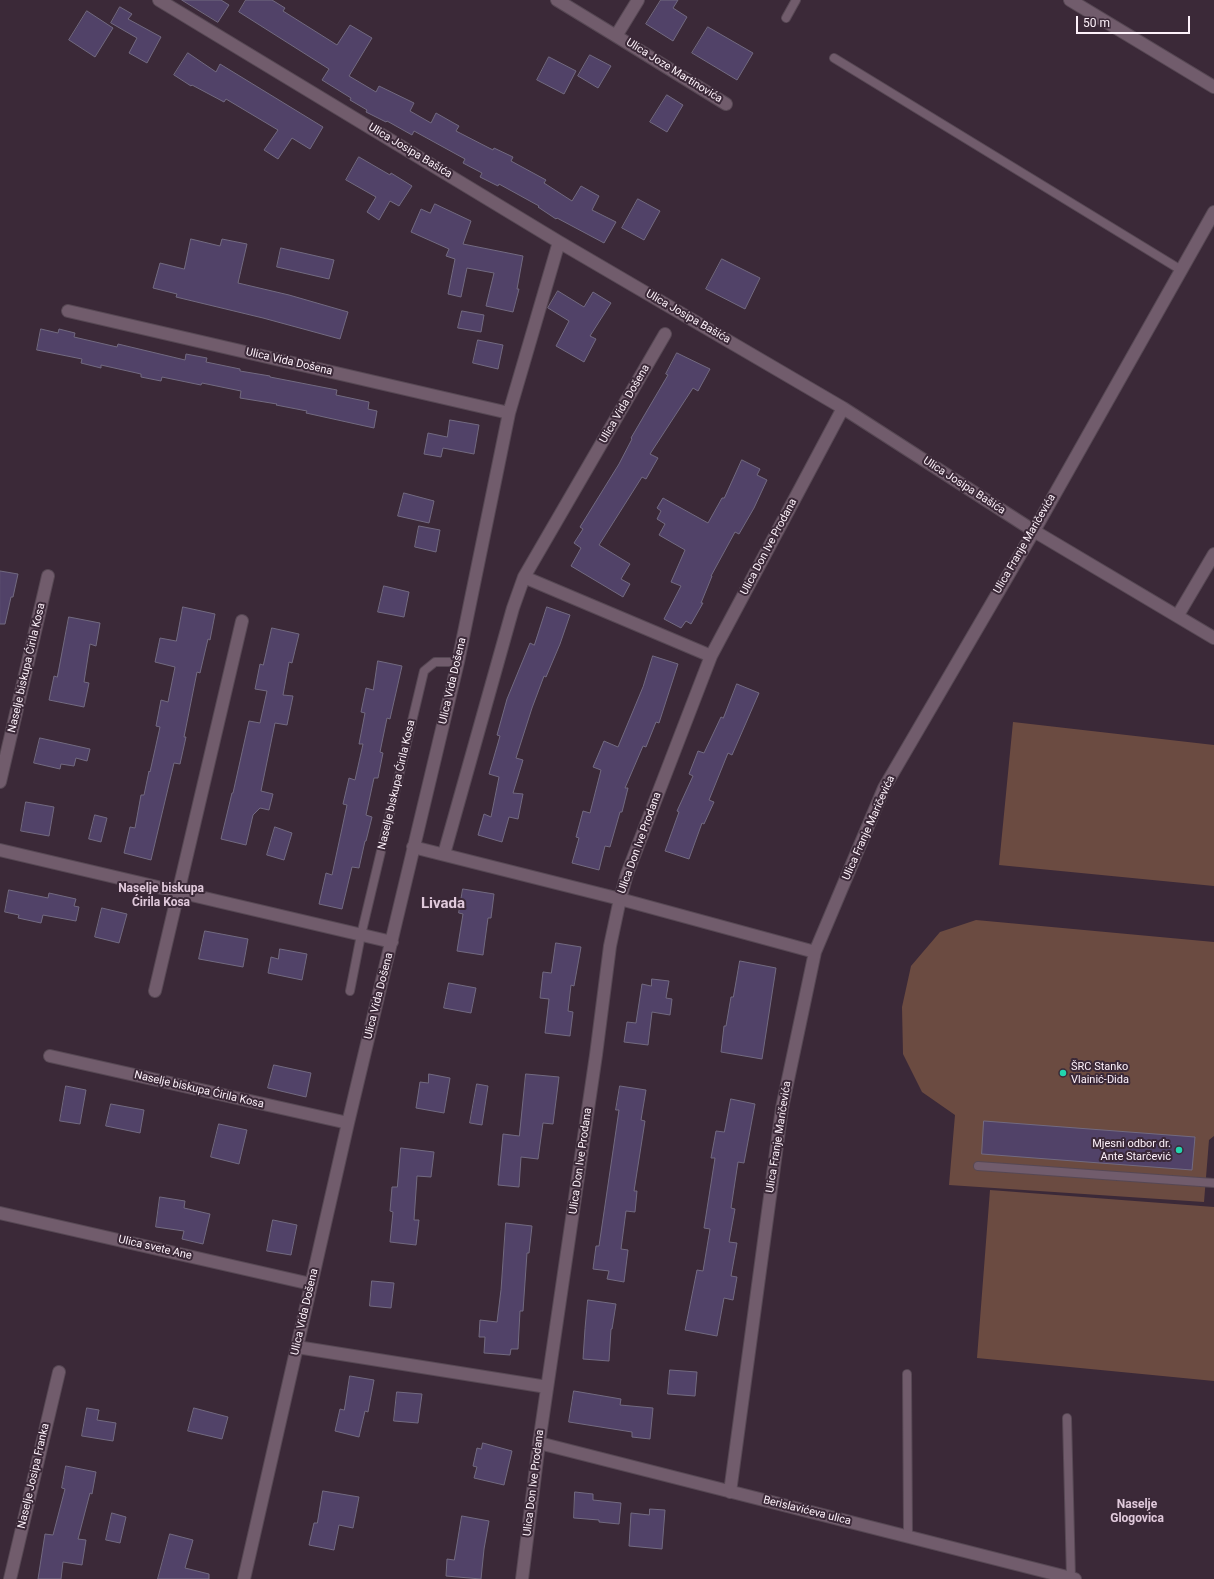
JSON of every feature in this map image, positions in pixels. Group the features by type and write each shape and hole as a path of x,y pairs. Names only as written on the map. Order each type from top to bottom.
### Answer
{"street":[{"name":"Ulica Josipa Bašića","path":"160,0 559,242 843,408 1034,531 1178,615 1214,638"},
{"path":"557,0 616,36"},
{"name":"Ulica Joze Martinovića","path":"638,0 616,36 726,104"},
{"path":"1070,0 1214,87"},
{"name":"Ulica Franje Maričevića","path":"730,1492 782,1108 815,952 884,788 1034,531 1214,212"},
{"name":"Ulica Vida Došena","path":"244,1579 348,1123 458,662 509,413 559,242"},
{"name":"Ulica Vida Došena","path":"68,311 509,413"},
{"name":"Ulica Vida Došena","path":"444,854 513,608 524,577 665,334"},
{"name":"Ulica Don Ive Prodana","path":"522,1579 539,1443 596,1055 610,946 620,899 627,874 710,656 843,408"},
{"path":"1178,615 1214,554"},
{"name":"Naselje biskupa Ćirila Kosa","path":"0,782 48,576"},
{"path":"524,577 710,656"},
{"path":"155,991 242,621"},
{"path":"413,847 620,899 815,952"},
{"path":"0,850 392,942"},
{"name":"Naselje biskupa Ćirila Kosa","path":"50,1056 348,1123"},
{"name":"Ulica svete Ane","path":"0,1213 311,1284"},
{"path":"297,1347 547,1387"},
{"name":"Naselje Josipa Franka","path":"10,1579 59,1372"},
{"name":"Berislavićeva ulica","path":"539,1443 1073,1578"}],"lane":[{"path":"786,18 796,0"},
{"path":"834,58 1181,270"},
{"name":"Naselje biskupa Ćirila Kosa","path":"350,991 361,935 424,670 435,662 458,662"},
{"path":"978,1166 1214,1183"},
{"path":"907,1374 908,1536"},
{"path":"1067,1418 1073,1578"}],"shaded area":[{"path":"1013,722 1214,745 1214,886 999,865"},
{"name":"ŠRC Stanko Vlainić-Dida","path":"976,920 1214,942 1214,1136 1209,1140 1204,1202 949,1185 955,1115 922,1092 903,1054 902,1007 911,966 940,932"},
{"path":"990,1190 1214,1207 1214,1381 977,1358"}],"building":[{"path":"182,0 221,0 229,5 218,22"},
{"path":"246,0 272,0 285,8 283,11 337,45 350,25 372,38 349,76 376,92 379,86 414,103 410,111 431,123 436,113 459,126 456,131 493,150 494,148 513,157 511,161 546,180 544,183 572,201 581,186 599,196 592,210 616,222 604,243 557,218 556,219 538,207 539,206 499,184 498,186 480,177 482,173 463,163 465,159 414,131 412,135 387,121 386,122 366,112 367,110 350,100 351,98 322,80 329,69 239,12"},
{"path":"661,0 678,0 673,8 687,17 673,41 646,24"},
{"path":"120,7 132,14 128,19 161,37 147,63 129,53 137,38 111,23"},
{"path":"87,11 113,28 95,57 69,40"},
{"path":"708,27 753,53 737,80 692,53"},
{"path":"188,53 216,72 220,64 323,127 310,149 292,138 278,159 264,150 278,130 226,99 224,102 192,85 191,86 174,75"},
{"path":"590,55 611,66 598,88 578,76"},
{"path":"549,57 576,71 564,94 537,80"},
{"path":"667,95 683,105 667,132 650,122"},
{"path":"359,157 390,175 391,173 412,186 399,206 390,201 379,220 367,212 376,197 346,180"},
{"path":"638,199 660,211 644,240 622,228"},
{"path":"435,204 471,221 463,244 523,256 517,289 519,289 513,312 486,306 494,273 467,268 461,297 448,294 455,259 446,256 449,249 411,232 421,209 430,213"},
{"path":"191,239 220,246 222,239 247,244 238,283 289,295 348,312 340,339 263,318 176,297 177,294 153,288 160,263 184,269"},
{"path":"281,248 334,260 329,279 277,267"},
{"path":"722,259 760,278 745,309 706,289"},
{"path":"558,291 584,307 593,292 611,303 590,336 596,339 584,362 556,346 569,321 548,308"},
{"path":"462,311 484,315 481,332 458,328"},
{"path":"41,329 58,333 59,329 75,333 74,337 117,347 118,344 185,360 186,354 207,358 206,362 240,369 240,371 337,390 336,395 369,402 368,409 377,411 374,428 306,413 307,411 276,405 277,404 240,398 241,391 162,377 161,381 141,377 141,374 101,365 101,368 81,363 82,359 37,350"},
{"path":"478,340 503,345 498,369 473,363"},
{"path":"677,353 710,369 698,391 693,388 650,454 658,458 646,479 642,477 599,545 630,564 621,579 630,584 623,597 571,566 581,548 574,543 583,529 580,527 619,464 632,439 631,438 668,375 666,374"},
{"path":"450,420 479,425 474,454 443,448 441,457 424,454 428,433 447,437"},
{"path":"742,460 760,469 757,475 767,480 754,508 739,534 735,532 711,576 701,603 703,603 691,624 686,621 681,628 664,619 681,586 671,582 685,550 659,535 665,524 657,519 661,511 657,508 663,498 708,523 722,498 724,498"},
{"path":"404,493 434,501 429,523 398,516"},
{"path":"419,526 440,530 436,552 415,547"},
{"path":"0,571 18,574 5,624 0,624"},
{"path":"384,586 409,592 404,617 378,612"},
{"path":"183,607 215,614 210,640 208,639 200,673 197,672 180,764 174,763 151,860 124,853 130,827 135,828 141,795 144,795 149,771 150,772 160,727 156,726 161,700 168,702 175,667 155,662 160,638 176,641"},
{"path":"547,607 570,615 546,677 544,676 516,758 523,760 513,793 523,794 518,819 509,817 502,842 478,835 484,814 491,817 499,777 489,774 500,736 497,735 507,699 530,643 534,645"},
{"path":"69,617 100,623 96,646 90,644 84,682 89,683 84,707 49,700 54,676 57,677"},
{"path":"272,628 299,634 292,663 289,662 283,695 293,696 287,725 275,723 261,791 273,794 269,810 260,808 253,815 246,845 221,839 249,721 260,723 267,691 255,689 260,664 263,665"},
{"path":"653,656 678,664 659,723 656,722 646,747 643,746 625,788 628,788 622,812 620,812 610,847 605,846 599,870 572,863 579,838 576,837 583,811 590,813 601,770 593,767 604,741 618,747 643,687"},
{"path":"378,661 402,666 390,719 387,718 380,752 383,753 378,778 374,778 366,815 372,817 359,868 352,867 342,909 319,904 326,873 332,875 347,805 343,804 349,778 355,780 363,744 359,744 365,713 361,712 366,688 373,690"},
{"path":"737,684 759,693 732,755 728,753 709,800 714,802 704,824 702,823 689,859 665,851 679,812 677,811 693,776 689,774 698,751 704,753 721,717 723,718"},
{"path":"40,738 90,749 87,761 76,758 74,766 61,764 60,769 34,763"},
{"path":"26,802 54,807 49,836 21,831"},
{"path":"95,815 107,818 101,842 89,839"},
{"path":"275,827 292,833 284,860 267,855"},
{"path":"463,889 494,894 491,918 488,918 483,955 457,951 463,914 459,913"},
{"path":"9,890 48,898 49,893 76,899 74,906 79,907 76,921 43,915 41,923 18,918 19,915 5,912"},
{"path":"102,908 127,914 119,943 95,937"},
{"path":"205,931 248,939 243,967 199,959"},
{"path":"556,943 581,947 574,986 571,985 568,1011 573,1012 570,1036 545,1033 549,999 540,998 543,972 551,973"},
{"path":"280,949 307,954 302,980 268,973 271,957 278,959"},
{"path":"740,961 776,968 762,1059 721,1052 724,1026 726,1026 731,997 733,997"},
{"path":"652,979 669,981 666,998 672,999 670,1015 652,1012 648,1045 624,1042 627,1022 636,1023 642,984 651,986"},
{"path":"449,983 476,988 471,1013 444,1008"},
{"path":"274,1065 311,1073 306,1097 268,1088"},
{"path":"429,1074 450,1078 444,1113 416,1108 420,1082 428,1083"},
{"path":"526,1074 559,1077 553,1124 543,1123 538,1159 521,1157 519,1187 498,1185 503,1134 519,1136"},
{"path":"477,1084 488,1086 482,1125 470,1123"},
{"path":"66,1086 86,1090 80,1124 60,1121"},
{"path":"620,1086 646,1090 641,1120 645,1121 634,1191 637,1191 635,1212 626,1211 621,1249 628,1250 624,1282 607,1279 609,1271 593,1269 596,1246 599,1246 619,1110 616,1110"},
{"path":"731,1099 755,1104 744,1163 738,1162 731,1208 735,1209 729,1242 737,1243 731,1276 737,1277 733,1300 724,1298 717,1336 685,1330 697,1270 703,1271 710,1229 704,1228 715,1158 711,1158 716,1131 724,1132"},
{"path":"111,1104 144,1110 140,1133 106,1126"},
{"path":"984,1121 1195,1137 1192,1170 982,1154"},
{"path":"219,1124 247,1130 239,1164 211,1157"},
{"path":"401,1148 434,1152 431,1177 417,1176 414,1220 419,1220 416,1245 390,1242 393,1212 390,1211 392,1187 397,1187"},
{"path":"160,1197 185,1201 184,1208 210,1214 203,1244 182,1239 184,1231 156,1227"},
{"path":"273,1220 297,1225 291,1255 267,1251"},
{"path":"506,1223 532,1226 529,1253 527,1253 523,1311 520,1311 518,1349 511,1349 510,1355 484,1353 485,1337 479,1337 480,1320 497,1322"},
{"path":"372,1281 394,1283 391,1308 370,1306"},
{"path":"588,1300 616,1304 611,1329 609,1361 583,1359"},
{"path":"670,1370 697,1372 695,1396 668,1394"},
{"path":"350,1376 374,1380 368,1412 365,1411 359,1437 335,1431 340,1409 344,1410"},
{"path":"574,1391 621,1399 620,1405 653,1408 650,1439 632,1437 632,1432 569,1422"},
{"path":"397,1392 422,1394 418,1423 394,1421"},
{"path":"87,1408 99,1410 97,1420 116,1423 113,1441 82,1436"},
{"path":"194,1408 228,1417 222,1439 188,1431"},
{"path":"483,1443 512,1451 504,1485 474,1478 477,1467 473,1466 477,1448 481,1449"},
{"path":"66,1466 96,1472 92,1494 90,1493 78,1539 86,1540 82,1565 63,1562 61,1579 38,1579 45,1534 53,1535 65,1489 62,1488"},
{"path":"323,1491 359,1497 353,1528 339,1525 334,1550 309,1545 314,1523 317,1523"},
{"path":"575,1492 593,1494 593,1500 621,1503 619,1524 599,1522 599,1520 574,1518"},
{"path":"650,1509 665,1510 662,1549 629,1546 631,1513 649,1515"},
{"path":"112,1513 126,1517 120,1543 106,1540"},
{"path":"462,1516 489,1521 481,1579 446,1576 447,1559 454,1560"},
{"path":"170,1534 193,1540 185,1568 209,1574 209,1579 158,1579"}],"place":[{"name":"ŠRC Stanko Vlainić-Dida","path":"1063,1073"},
{"name":"Mjesni odbor dr. Ante Starčević","path":"1179,1150"}],"district":[{"name":"Naselje biskupa Ćirila Kosa","path":"161,896"},
{"name":"Livada","path":"443,904"},
{"name":"Naselje Glogovica","path":"1137,1512"}]}
